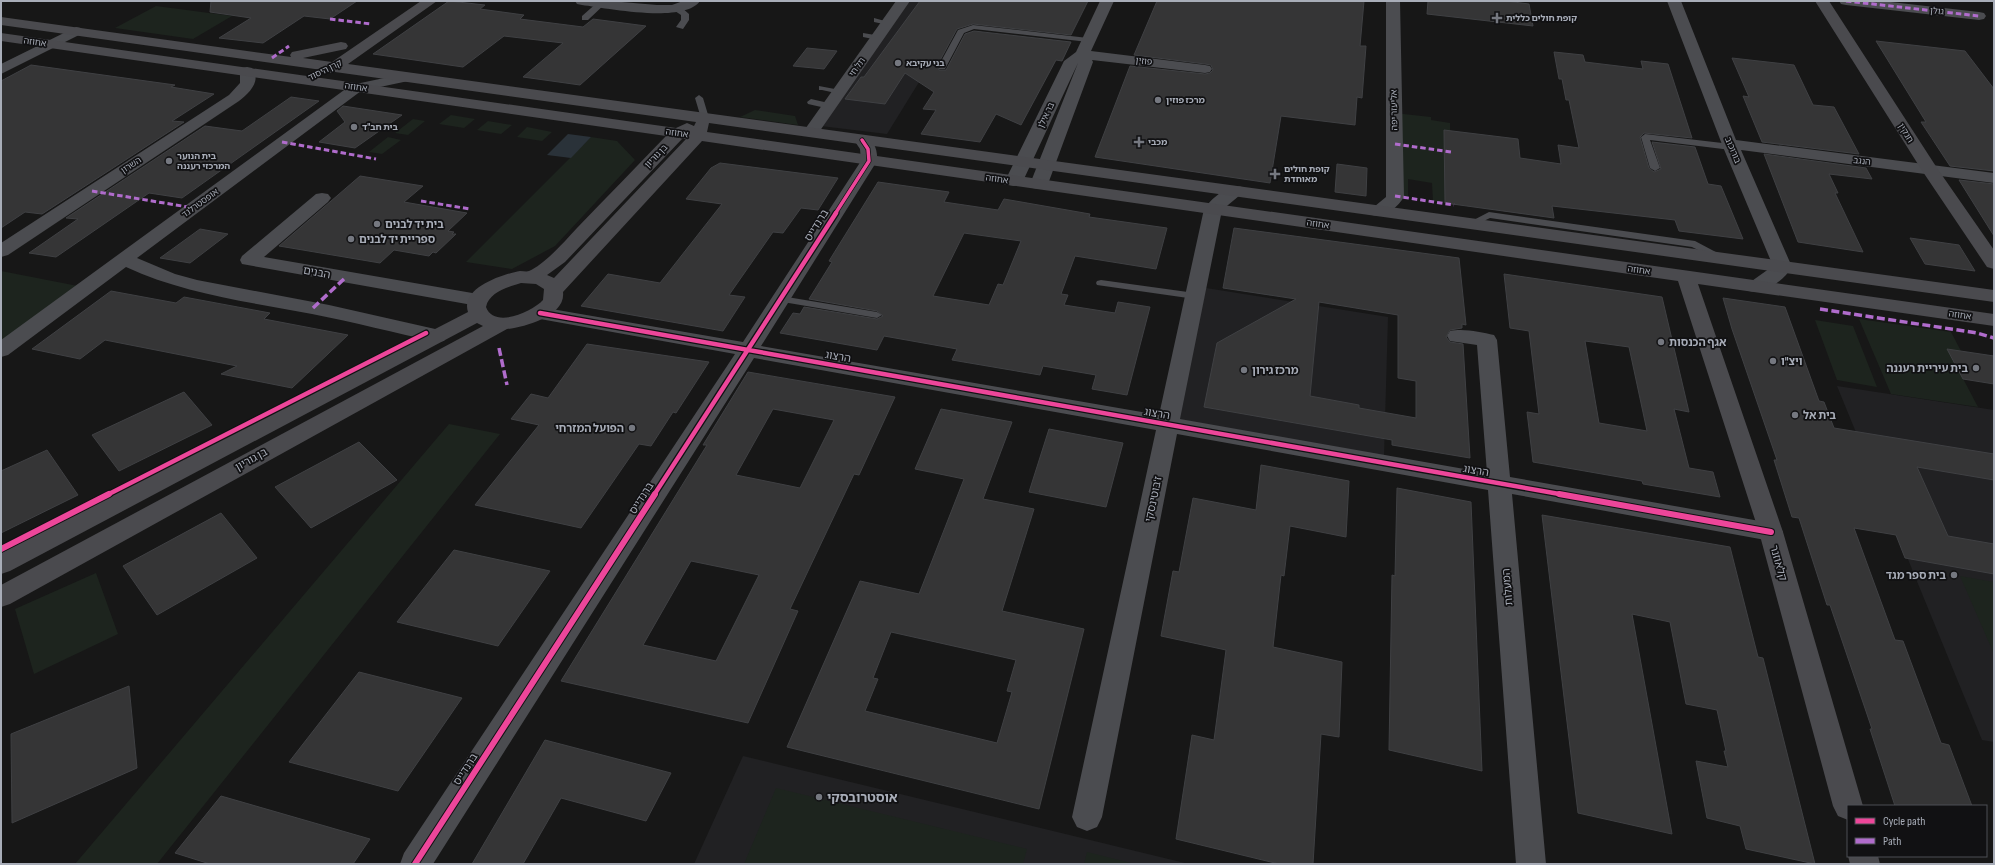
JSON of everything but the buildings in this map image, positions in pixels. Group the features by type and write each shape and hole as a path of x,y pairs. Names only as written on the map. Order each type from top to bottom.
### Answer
{"main road":[{"name":"קרן היסוד","path":"304,80 336,66 430,1"},
{"name":"חנקין","path":"1822,1 1929,169 1994,263"},
{"name":"קרן היסוד","path":"304,80 316,64 382,17"},
{"name":"אחוזה","path":"1,21 336,66 1023,163 1993,295"},
{"name":"אחוזה","path":"1,37 1994,320"},
{"path":"276,58 341,46"},
{"path":"363,48 365,60 372,72"},
{"name":"בן גוריון","path":"1,564 438,336 479,307 485,292 501,282 521,278 533,278 558,258 646,150 705,118"},
{"name":"בן גוריון","path":"540,313 554,298 554,290 698,136 705,118"},
{"path":"624,126 638,136 646,150"},
{"path":"671,166 697,152 736,142"},
{"name":"קלאוזנר","path":"1686,277 1771,532 1848,805"},
{"path":"533,278 550,284 554,290"},
{"path":"479,307 492,322 503,323 522,320 540,313"},
{"name":"בן גוריון","path":"1,597 383,386 503,323"}],"street":[{"path":"582,1 663,10 678,9 688,6 693,1"},
{"name":"תל חי","path":"811,132 840,92 872,36 883,21 903,1"},
{"name":"בר אילן","path":"1014,181 1071,61 1085,47 1107,1"},
{"name":"אליעזר יפה","path":"1378,211 1392,202 1395,196 1393,1"},
{"path":"1659,1 1674,2"},
{"name":"גולן","path":"1846,1 1979,16"},
{"name":"בורוכוב","path":"1674,2 1730,146 1783,267"},
{"path":"1,70 76,31"},
{"name":"בר אילן","path":"1039,184 1086,62 1085,47"},
{"name":"פוזין","path":"1085,47 1205,68"},
{"name":"השרון","path":"1,251 234,98 248,85 249,77 247,71"},
{"name":"אופסטרלנד","path":"1,350 356,88 375,82 408,77"},
{"path":"862,140 868,146 870,153 869,161"},
{"name":"הנגב","path":"1730,146 1994,178"},
{"name":"ברנדייס","path":"415,864 869,161"},
{"path":"1213,209 1222,200 1236,191"},
{"name":"הבנים","path":"322,198 249,260 479,307"},
{"name":"ז'בוטינסקי","path":"1087,817 1213,209"},
{"path":"124,259 135,265 192,285 328,311 438,336"},
{"path":"1756,287 1769,279 1783,267"},
{"name":"הרצוג","path":"540,313 1771,532"},
{"name":"המעלות","path":"1457,336 1487,340 1531,864"}],"lane":[{"path":"585,18 602,3"},
{"path":"678,9 685,14 685,20 680,27"},
{"path":"942,67 961,32 973,27 1085,47"},
{"path":"822,88 840,92"},
{"path":"699,98 705,118"},
{"path":"811,102 830,106"},
{"path":"1655,168 1645,136 1730,146"},
{"path":"1101,283 1195,296"},
{"path":"781,299 876,315"}],"shaded area":[{"name":"בני עקיבא","path":"909,1 969,1 887,134 821,126"},
{"path":"156,6 232,16 193,39 115,28"},
{"path":"755,110 795,116 798,125 740,117"},
{"path":"1394,113 1431,117 1431,120 1450,123 1450,131 1444,130 1445,203 1433,201 1432,183 1408,179 1408,198 1395,196"},
{"path":"451,115 475,119 464,128 439,124"},
{"path":"413,119 425,121 408,135 395,133"},
{"path":"488,121 512,125 501,134 477,130"},
{"path":"527,127 552,132 542,141 517,137"},
{"path":"568,134 591,137 571,158 547,155"},
{"path":"388,137 401,140 382,154 369,152"},
{"path":"591,137 617,141 635,160 555,246 512,269 466,262"},
{"path":"1,271 78,286 1,341"},
{"path":"1206,288 1388,317 1384,456 1177,419"},
{"path":"1859,319 1951,332 1961,351 1948,350 1978,407 1891,394"},
{"path":"1815,320 1853,326 1877,387 1837,380"},
{"name":"בית ספר מגד","path":"1837,386 1994,410 1994,742 1982,740"},
{"path":"449,424 500,434 157,864 75,864"},
{"path":"96,573 118,634 34,674 15,609"},
{"path":"1960,576 1994,582 1994,654"},
{"name":"אוסטרובסקי","path":"743,756 1189,864 694,864"},
{"path":"776,788 1027,849 1023,864 744,864"},
{"path":"1087,852 1135,864 1084,864"}],"marked path":[{"path":"1846,1 1979,16"},
{"path":"330,19 371,24"},
{"path":"272,58 289,46"},
{"path":"282,142 376,159"},
{"path":"1395,144 1451,152"},
{"path":"92,191 194,208"},
{"path":"1395,196 1454,205"},
{"path":"421,201 470,209"},
{"path":"313,308 346,277"},
{"path":"1820,309 1977,333 1994,338"},
{"path":"499,348 507,385"}],"cycle path":[{"path":"415,864 702,422 869,161 868,149 862,140"},
{"path":"540,313 1771,532"},
{"path":"1,549 426,333"}],"place":[{"name":"קופת חולים כללית","path":"1497,18"},
{"name":"בני עקיבא","path":"898,63"},
{"name":"מרכז פוזין","path":"1158,100"},
{"name":"בית חב\"ד","path":"354,127"},
{"name":"מכבי","path":"1139,142"},
{"name":"בית הנוער המרכזי רעננה","path":"169,161"},
{"name":"קופת חולים מאוחדת","path":"1275,174"},
{"name":"בית יד לבנים","path":"377,224"},
{"name":"ספריית יד לבנים","path":"351,239"},
{"name":"אגף הכנסות","path":"1661,342"},
{"name":"ויצ\"ו","path":"1773,361"},
{"name":"בית עיריית רעננה","path":"1976,368"},
{"name":"מרכז גירון","path":"1244,370"},
{"name":"בית אל","path":"1795,415"},
{"name":"הפועל המזרחי","path":"632,428"},
{"name":"בית ספר מגד","path":"1954,575"},
{"name":"אוסטרובסקי","path":"819,797"}]}
